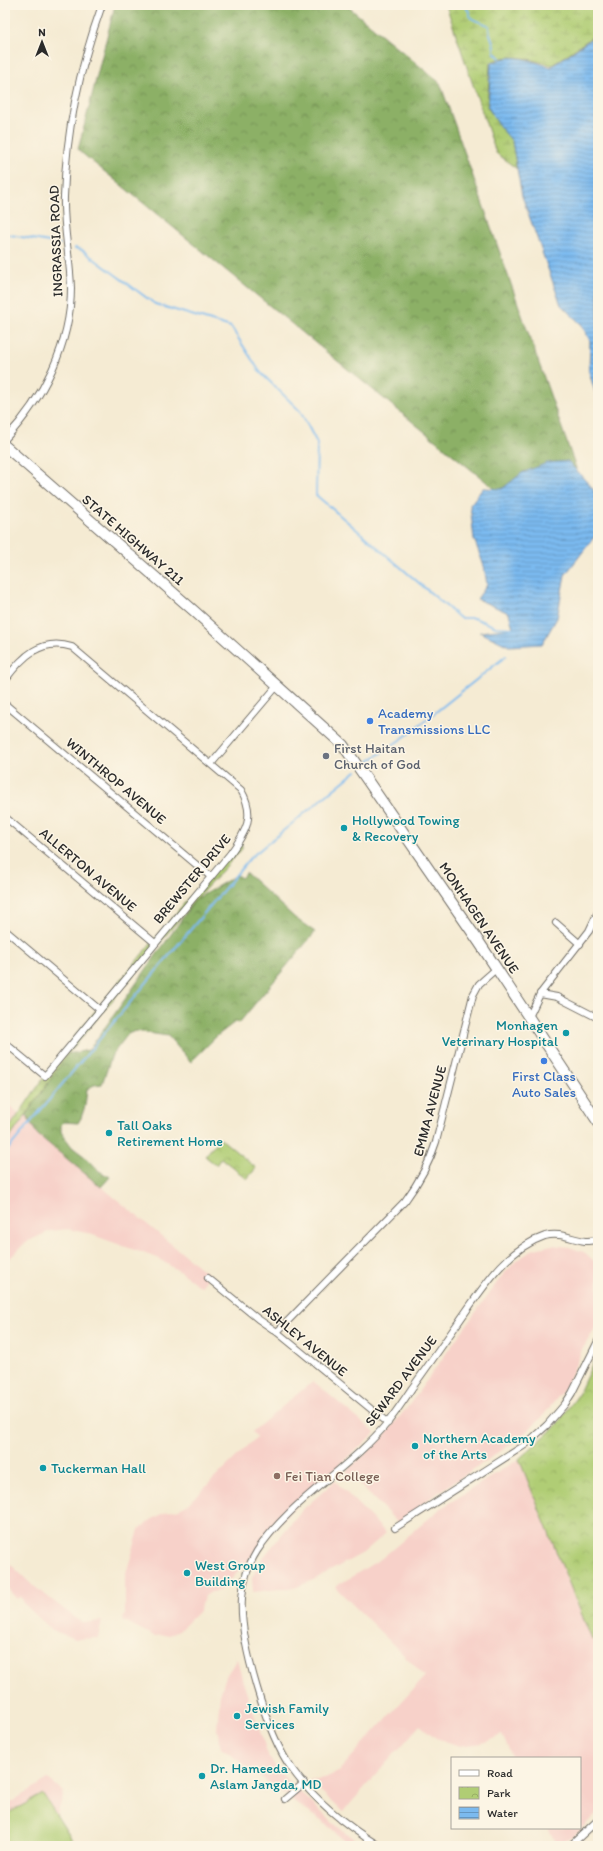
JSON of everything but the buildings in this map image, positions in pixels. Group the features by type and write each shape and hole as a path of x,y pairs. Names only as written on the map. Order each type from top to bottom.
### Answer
{"main road":[{"name":"STATE HIGHWAY 211","path":"5,446 242,655"},
{"name":"MONHAGEN AVENUE","path":"242,655 324,726 353,756 598,1122"}],"street":[{"name":"INGRASSIA ROAD","path":"5,439 20,424 49,375 65,340 70,312 71,286 64,197 67,154 76,97 86,56 102,5"},
{"name":"BREWSTER DRIVE","path":"5,680 15,666 38,648 50,644 60,643 72,647 241,790 247,800 249,817 240,840 211,877 44,1076 5,1043"},
{"path":"211,764 277,686"},
{"name":"WINTHROP AVENUE","path":"5,704 211,877"},
{"name":"ALLERTON AVENUE","path":"5,816 155,942"},
{"path":"528,1017 540,994 589,931 598,912"},
{"path":"556,923 580,944"},
{"path":"5,930 100,1010"},
{"name":"EMMA AVENUE","path":"278,1332 405,1201 420,1181 430,1161 436,1142 473,995 479,984 496,969"},
{"path":"540,994 558,996 598,1018"},
{"name":"SEWARD AVENUE","path":"379,1846 332,1811 304,1783 289,1765 279,1749 257,1686 246,1642 242,1620 242,1599 245,1579 257,1551 292,1509 361,1450 388,1423 476,1298 514,1254 532,1241 546,1236 563,1235 584,1241 598,1240"},
{"name":"ASHLEY AVENUE","path":"208,1278 258,1319 278,1332 388,1423"},
{"path":"395,1528 526,1445 539,1434 572,1393 598,1342"},
{"path":"285,1799 304,1783"},
{"path":"570,1846 598,1820"}],"shaded area":[{"path":"5,1102 21,1115 26,1115 37,1134 209,1275 201,1287 179,1271 157,1258 87,1233 67,1229 50,1231 26,1242 5,1263"},
{"path":"552,1245 569,1247 584,1252 594,1261 598,1271 598,1323 582,1350 566,1387 541,1418 516,1441 427,1500 399,1524 346,1471 380,1441 409,1405 501,1277 516,1261 534,1249"},
{"path":"313,1381 375,1433 290,1511 240,1570 219,1591 211,1592 205,1596 201,1603 200,1610 179,1631 168,1635 154,1636 122,1620 125,1615 125,1577 139,1530 151,1520 164,1513 187,1505 257,1437 252,1432"},
{"path":"519,1459 592,1640 598,1637 598,1812 581,1829 581,1757 513,1757 502,1735 483,1743 460,1746 436,1738 420,1725 343,1812 309,1780 325,1778 338,1772 425,1676 335,1587 382,1558 440,1509"},
{"path":"335,1481 386,1533 363,1553 313,1580 297,1587 253,1592 252,1578 262,1559 301,1511"},
{"path":"5,1559 31,1584 82,1623 102,1621 98,1638 75,1639 52,1630 22,1602 23,1600 20,1597 17,1599 5,1586"},
{"path":"237,1659 243,1682 269,1758 283,1776 333,1823 363,1846 349,1846 332,1829 221,1748 217,1729 220,1695 226,1676"},
{"path":"48,1779 64,1792 48,1846 5,1846 5,1806"},
{"path":"549,1829 581,1829 578,1832 558,1846"}],"green space":[{"path":"115,5 346,5 440,83 577,471 568,461 522,473 502,489 495,489 78,150"},
{"path":"446,5 598,5 598,33 552,65 513,57 498,59 490,63 487,107 512,141 517,169 496,153"},
{"path":"238,844 242,845 242,849 196,899 68,1054 5,1145 5,1134 63,1050 191,895"},
{"path":"246,873 295,918 315,932 239,1023 235,1022 218,1035 191,1062 168,1036 135,1031 128,1034 112,1055 102,1084 94,1085 87,1089 85,1106 78,1123 64,1122 61,1125 61,1132 72,1147 89,1160 99,1171 110,1177 101,1187 37,1134 26,1115 68,1054 89,1050 196,899 237,875 241,878"},
{"path":"220,1138 256,1168 247,1179 221,1158 216,1165 205,1156"},
{"path":"598,1352 598,1637 592,1640 519,1459 555,1427 578,1395"},
{"path":"43,1794 76,1846 5,1846 5,1815"}],"water":[{"path":"598,34 598,402 589,372 590,341 582,325 561,305 522,196 512,141 500,127 488,107 491,64 506,58 521,58 551,67"},
{"path":"568,461 593,489 598,499 598,532 565,575 557,618 542,644 509,646 480,632 513,628 509,613 477,599 487,585 484,566 474,539 470,505 483,488 502,489 522,473 547,463"}],"waterway":[{"path":"465,5 471,18 489,26 494,44 494,52 500,58"},
{"path":"5,234 60,244"},
{"path":"75,248 82,250 155,304 231,327 260,372 300,411 317,443 316,495 460,618 474,618 496,627 513,628"},
{"path":"365,764 407,735 506,656"},
{"path":"5,1153 250,858 356,771"}],"place":[{"name":"Academy Transmissions LLC","path":"370,721"},
{"name":"First Haitan Church of God","path":"326,756"},
{"name":"Hollywood Towing & Recovery","path":"344,828"},
{"name":"Monhagen Veterinary Hospital","path":"566,1033"},
{"name":"First Class Auto Sales","path":"544,1061"},
{"name":"Tall Oaks Retirement Home","path":"109,1133"},
{"name":"Northern Academy of the Arts","path":"415,1446"},
{"name":"Tuckerman Hall","path":"43,1468"},
{"name":"Fei Tian College","path":"277,1476"},
{"name":"West Group Building","path":"187,1573"},
{"name":"Jewish Family Services","path":"237,1716"},
{"name":"Dr. Hameeda Aslam Jangda, MD","path":"202,1776"}]}
